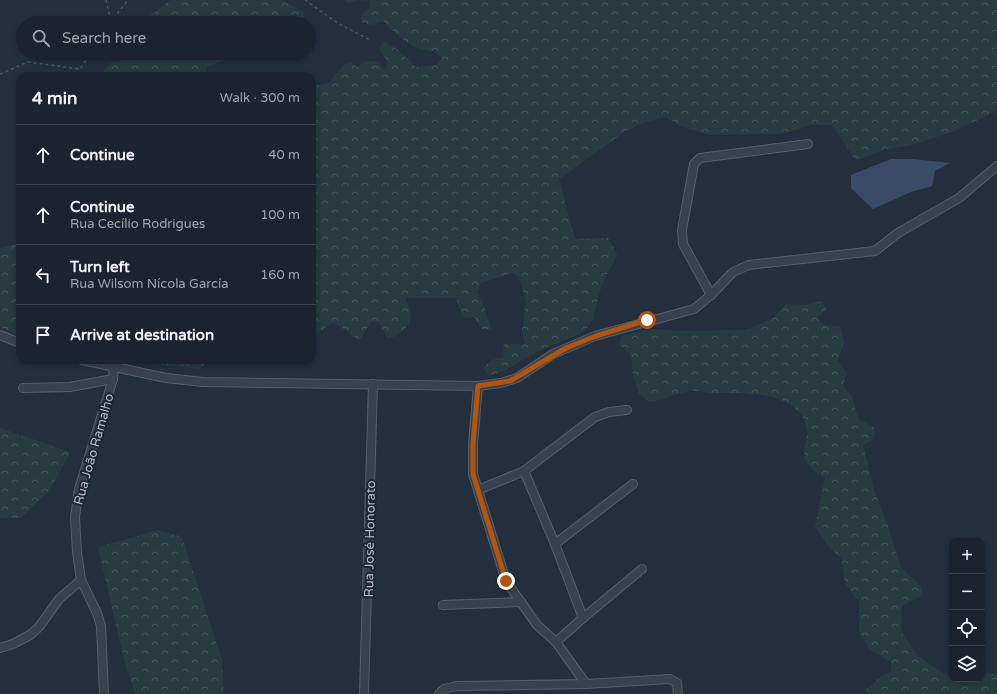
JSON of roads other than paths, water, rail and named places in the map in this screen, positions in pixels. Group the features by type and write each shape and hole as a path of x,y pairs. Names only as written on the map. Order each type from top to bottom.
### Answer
{"street":[{"path":"711,295 683,244 682,230 694,164 700,158 808,144"},
{"path":"98,364 166,378 203,382 478,386 510,381 553,354 596,336 694,309 711,295 733,272 749,265 875,251 898,233 959,198 997,166"},
{"path":"0,335 16,341"},
{"name":"Rua João Ramalho","path":"104,694 101,626 97,613 81,580 75,534 76,504 113,379 114,368"},
{"path":"23,388 70,387 113,379"},
{"name":"Rua José Honorato","path":"364,694 373,384"},
{"path":"478,386 472,461 478,490 506,581 537,625 556,642 586,684"},
{"path":"478,490 524,471 594,417 609,412 626,410"},
{"path":"524,471 555,544 583,618"},
{"path":"555,544 633,484"},
{"path":"556,642 642,569"},
{"path":"0,648 14,644 30,635 39,627 59,599 81,580"},
{"path":"443,605 521,602"},
{"path":"440,693 448,688 457,686 586,684 670,679 677,683 678,694"}],"water":[{"path":"891,159 912,159 950,163 935,171 932,186 911,192 873,209 851,188 851,175"}]}
